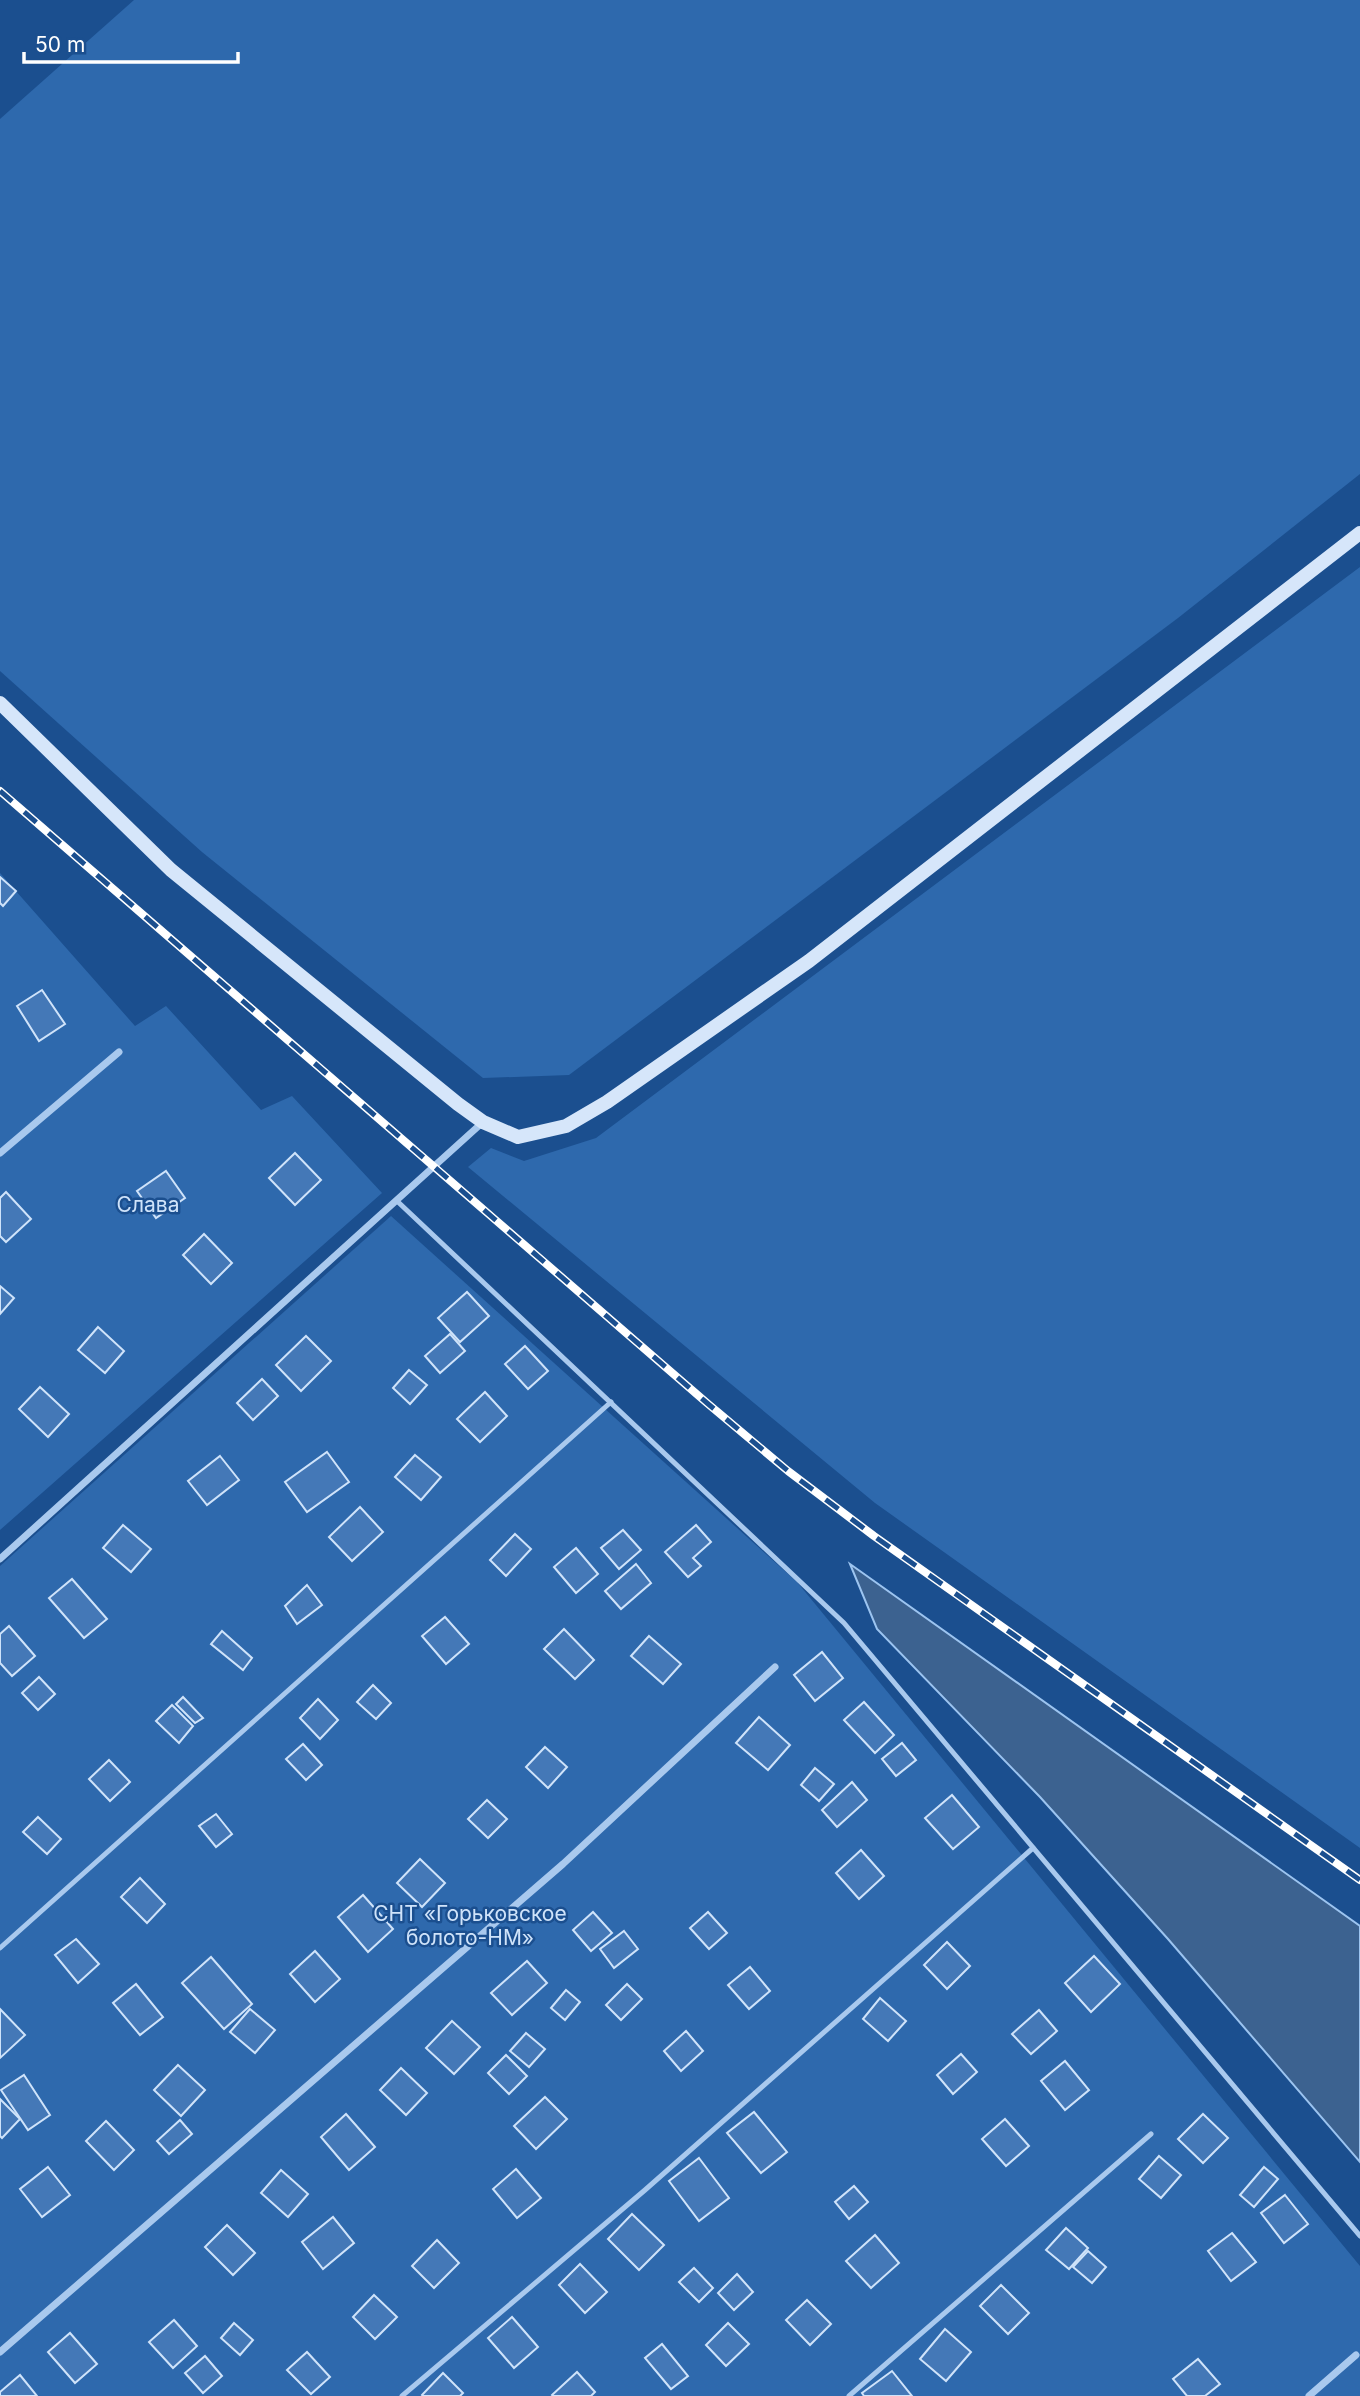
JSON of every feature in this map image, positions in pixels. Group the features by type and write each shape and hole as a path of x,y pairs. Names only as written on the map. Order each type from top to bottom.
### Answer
{"street":[{"path":"0,703 171,870 447,1096 483,1122 518,1137 566,1126 607,1102 809,961 1360,533"},
{"path":"0,1153 119,1052"},
{"path":"0,1559 483,1122"},
{"path":"0,2352 563,1864 775,1667"},
{"path":"1309,2396 1356,2355"}],"lane":[{"path":"397,1201 844,1623 1360,2236"},
{"path":"0,1948 611,1402"},
{"path":"402,2396 645,2190 1033,1848"},
{"path":"849,2396 1152,2134"}],"green space":[{"path":"134,0 1360,0 1360,474 1178,618 569,1075 483,1078 202,852 0,671 0,119"},
{"path":"1360,567 1360,1848 875,1503 468,1167 491,1148 524,1161 596,1138"},
{"name":"Слава","path":"0,873 135,1026 166,1006 261,1110 292,1096 382,1193 0,1530"},
{"name":"СНТ «Горьковское болото-НМ»","path":"391,1216 797,1582 1360,2266 1360,2396 0,2396 0,1566"}],"shaded area":[{"path":"850,1564 1360,1926 1360,2162 1168,1939 1040,1797 877,1629"}],"building":[{"path":"0,877 16,891 3,906 0,903"},
{"path":"42,990 65,1024 39,1041 17,1006"},
{"path":"295,1153 321,1180 295,1205 269,1178"},
{"path":"166,1171 185,1198 156,1218 137,1191"},
{"path":"6,1192 31,1219 6,1242 0,1236 0,1198"},
{"path":"204,1234 232,1263 211,1284 183,1255"},
{"path":"0,1286 14,1298 0,1314"},
{"path":"467,1292 489,1316 460,1342 438,1318"},
{"path":"98,1327 124,1351 105,1373 78,1350"},
{"path":"450,1334 465,1351 440,1373 425,1356"},
{"path":"306,1336 331,1361 301,1391 276,1365"},
{"path":"525,1346 548,1371 528,1389 505,1364"},
{"path":"409,1370 427,1385 410,1404 393,1388"},
{"path":"262,1379 278,1396 253,1420 237,1403"},
{"path":"40,1387 69,1414 48,1437 19,1409"},
{"path":"485,1392 507,1416 480,1442 457,1419"},
{"path":"327,1452 349,1482 307,1512 285,1482"},
{"path":"415,1455 441,1477 421,1500 395,1477"},
{"path":"220,1456 239,1480 207,1505 188,1481"},
{"path":"360,1507 383,1532 352,1561 329,1537"},
{"path":"123,1525 151,1549 131,1572 103,1548"},
{"path":"696,1525 711,1542 693,1558 701,1566 688,1577 665,1552"},
{"path":"623,1530 641,1550 619,1569 601,1548"},
{"path":"515,1534 531,1549 506,1576 490,1560"},
{"path":"576,1548 598,1574 576,1593 554,1567"},
{"path":"636,1564 651,1583 621,1609 605,1591"},
{"path":"72,1579 107,1619 84,1638 49,1598"},
{"path":"307,1585 322,1605 297,1624 285,1606"},
{"path":"445,1617 469,1644 446,1664 422,1636"},
{"path":"9,1626 35,1656 12,1676 0,1663 0,1634"},
{"path":"564,1629 594,1660 575,1679 544,1649"},
{"path":"222,1631 252,1658 243,1670 211,1644"},
{"path":"649,1636 681,1664 663,1684 631,1656"},
{"path":"822,1652 843,1678 815,1701 794,1675"},
{"path":"39,1677 55,1694 38,1710 22,1693"},
{"path":"373,1685 391,1703 376,1719 357,1702"},
{"path":"183,1697 203,1718 195,1723 176,1704"},
{"path":"318,1699 338,1720 320,1739 300,1718"},
{"path":"864,1702 894,1735 875,1753 844,1720"},
{"path":"172,1705 193,1726 179,1743 156,1721"},
{"path":"759,1717 790,1745 768,1770 736,1743"},
{"path":"902,1743 916,1760 896,1776 882,1759"},
{"path":"303,1744 322,1765 306,1780 286,1759"},
{"path":"545,1747 567,1767 548,1788 526,1767"},
{"path":"109,1760 130,1782 110,1801 89,1779"},
{"path":"815,1768 834,1784 819,1801 801,1785"},
{"path":"852,1782 867,1800 837,1827 822,1810"},
{"path":"952,1795 979,1827 953,1849 925,1818"},
{"path":"487,1800 507,1819 488,1838 468,1819"},
{"path":"216,1814 232,1834 216,1847 199,1826"},
{"path":"38,1817 61,1839 47,1854 23,1832"},
{"path":"861,1850 884,1876 859,1899 836,1873"},
{"path":"420,1859 445,1883 422,1907 397,1883"},
{"path":"140,1878 165,1904 147,1923 121,1897"},
{"path":"363,1895 393,1929 368,1952 338,1917"},
{"path":"593,1912 612,1933 591,1951 573,1930"},
{"path":"708,1912 727,1933 709,1949 690,1928"},
{"path":"624,1931 638,1949 614,1968 600,1949"},
{"path":"76,1939 99,1964 78,1983 55,1955"},
{"path":"947,1942 970,1966 947,1989 924,1965"},
{"path":"315,1951 340,1979 315,2002 290,1974"},
{"path":"1094,1956 1120,1984 1091,2012 1065,1983"},
{"path":"211,1957 252,2004 224,2029 182,1983"},
{"path":"527,1961 547,1983 512,2015 491,1993"},
{"path":"750,1967 770,1991 749,2009 728,1985"},
{"path":"136,1984 163,2017 140,2035 113,2003"},
{"path":"627,1984 642,1999 621,2020 606,2005"},
{"path":"566,1990 580,2002 565,2020 551,2008"},
{"path":"880,1998 906,2021 888,2041 863,2019"},
{"path":"0,2009 25,2035 0,2058"},
{"path":"250,2009 275,2030 255,2053 230,2032"},
{"path":"1039,2010 1057,2031 1031,2054 1012,2034"},
{"path":"452,2021 480,2047 454,2074 426,2048"},
{"path":"686,2031 703,2051 681,2071 664,2051"},
{"path":"526,2033 545,2049 529,2067 510,2051"},
{"path":"961,2054 977,2072 953,2094 937,2075"},
{"path":"506,2055 527,2076 509,2094 488,2073"},
{"path":"1065,2061 1089,2090 1065,2110 1041,2081"},
{"path":"178,2065 205,2090 181,2116 154,2090"},
{"path":"401,2068 427,2093 406,2115 380,2090"},
{"path":"24,2075 50,2115 28,2130 1,2090"},
{"path":"545,2097 567,2119 536,2149 514,2126"},
{"path":"0,2099 20,2119 2,2138 0,2136"},
{"path":"754,2112 787,2152 761,2173 727,2133"},
{"path":"346,2114 375,2147 349,2170 321,2137"},
{"path":"1203,2114 1228,2138 1203,2163 1178,2139"},
{"path":"1005,2119 1029,2146 1006,2166 982,2139"},
{"path":"180,2120 192,2134 169,2154 157,2141"},
{"path":"106,2121 134,2150 114,2170 86,2141"},
{"path":"1159,2156 1181,2175 1161,2198 1139,2179"},
{"path":"699,2158 729,2198 699,2221 669,2181"},
{"path":"48,2167 70,2195 42,2217 20,2189"},
{"path":"1264,2167 1278,2179 1254,2207 1240,2195"},
{"path":"516,2169 541,2198 517,2218 493,2189"},
{"path":"281,2170 308,2194 288,2217 261,2193"},
{"path":"854,2186 868,2202 849,2219 835,2202"},
{"path":"1285,2195 1308,2224 1284,2243 1261,2213"},
{"path":"632,2214 664,2245 639,2270 608,2239"},
{"path":"333,2217 354,2243 323,2269 302,2242"},
{"path":"227,2225 255,2253 233,2275 205,2247"},
{"path":"1066,2228 1088,2248 1069,2269 1046,2250"},
{"path":"1232,2233 1256,2262 1231,2281 1208,2251"},
{"path":"875,2235 899,2263 871,2288 846,2261"},
{"path":"437,2240 459,2263 434,2288 412,2266"},
{"path":"1088,2251 1106,2267 1092,2283 1073,2267"},
{"path":"580,2264 607,2292 585,2313 559,2285"},
{"path":"694,2268 713,2288 699,2302 679,2282"},
{"path":"737,2274 753,2292 734,2310 718,2293"},
{"path":"1001,2285 1029,2313 1008,2334 980,2306"},
{"path":"374,2295 397,2317 375,2339 353,2317"},
{"path":"807,2300 831,2324 810,2345 786,2320"},
{"path":"512,2317 538,2347 514,2368 488,2338"},
{"path":"174,2320 197,2346 173,2368 149,2342"},
{"path":"234,2323 253,2340 240,2355 221,2338"},
{"path":"728,2323 749,2344 726,2366 706,2345"},
{"path":"945,2329 971,2352 946,2381 920,2359"},
{"path":"70,2333 97,2364 75,2383 48,2352"},
{"path":"662,2344 688,2376 671,2389 645,2358"},
{"path":"307,2352 330,2377 311,2394 287,2370"},
{"path":"205,2356 222,2376 203,2393 185,2373"},
{"path":"1198,2359 1220,2384 1205,2396 1187,2396 1173,2379"},
{"path":"892,2371 912,2396 864,2396 862,2393"},
{"path":"577,2372 595,2392 591,2396 552,2395"},
{"path":"443,2373 463,2393 460,2396 423,2396 422,2395"},
{"path":"20,2375 37,2396 0,2396 0,2392"}],"railway":[{"path":"0,791 788,1471 874,1536 1360,1880"}]}
